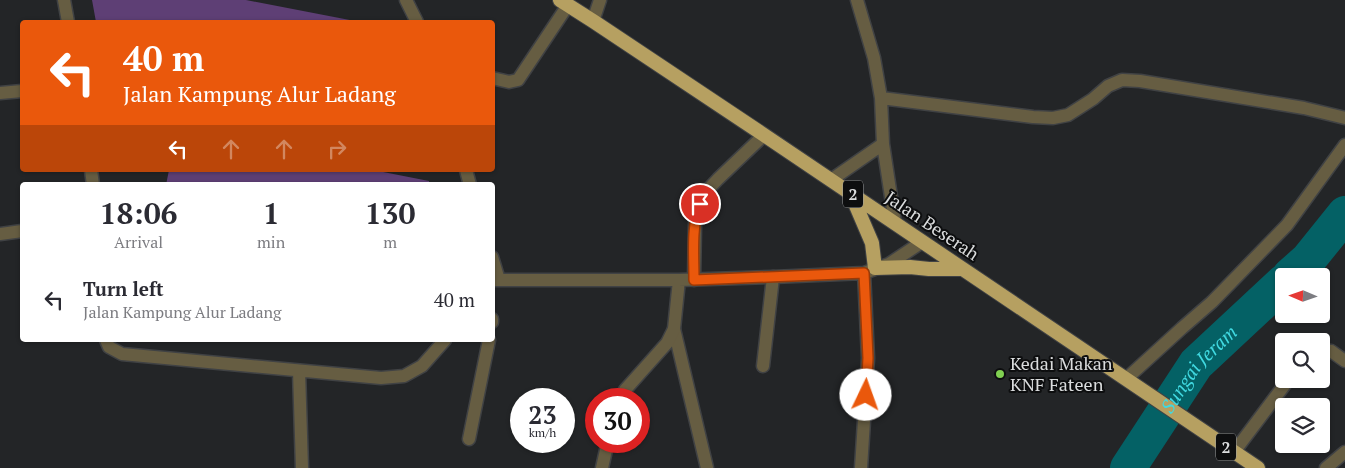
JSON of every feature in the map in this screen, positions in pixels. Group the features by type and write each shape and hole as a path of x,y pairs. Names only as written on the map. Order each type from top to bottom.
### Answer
{"highway":[{"name":"Jalan Beserah","path":"564,3 594,21 1258,468"},
{"path":"851,194 872,243 870,270 910,267 929,270 963,269"}],"street":[{"path":"64,0 68,20"},
{"path":"406,0 416,20"},
{"path":"594,21 600,0"},
{"path":"857,0 874,58 881,98 884,144 895,223"},
{"path":"495,79 509,82 518,80 564,3"},
{"path":"881,98 1053,118 1068,115 1093,99 1108,86 1122,80 1131,80 1304,108 1345,118"},
{"path":"0,93 20,91"},
{"path":"694,280 696,213 704,194 764,135"},
{"path":"831,180 884,144"},
{"path":"1126,379 1212,302 1287,226 1345,145"},
{"path":"0,234 20,231"},
{"path":"495,282 694,280 774,277 870,270 889,264 922,242"},
{"path":"861,468 868,358 870,270"},
{"path":"763,366 774,277"},
{"path":"678,280 674,329 707,468"},
{"path":"627,388 666,343 674,329"},
{"path":"107,342 109,347 122,354 382,378 404,376 422,366 443,342"},
{"path":"469,439 489,342"},
{"path":"1330,351 1345,361"},
{"path":"299,371 302,468"},
{"path":"1234,452 1282,388"},
{"path":"1326,468 1345,452"},
{"path":"602,468 605,453"}],"building":[{"path":"92,0 246,0 350,20 96,20"},
{"path":"169,172 383,172 429,181 429,182 167,182"}],"waterway":[{"name":"Sungai Jeram","path":"1299,268 1308,260 1345,214"},
{"name":"Sungai Jeram","path":"1128,468 1196,364 1275,290"}],"place":[{"name":"Kedai Makan KNF Fateen","path":"1000,374"}],"route":[{"path":"700,204 696,213 695,224 694,280 864,273 868,358 866,395"}]}
